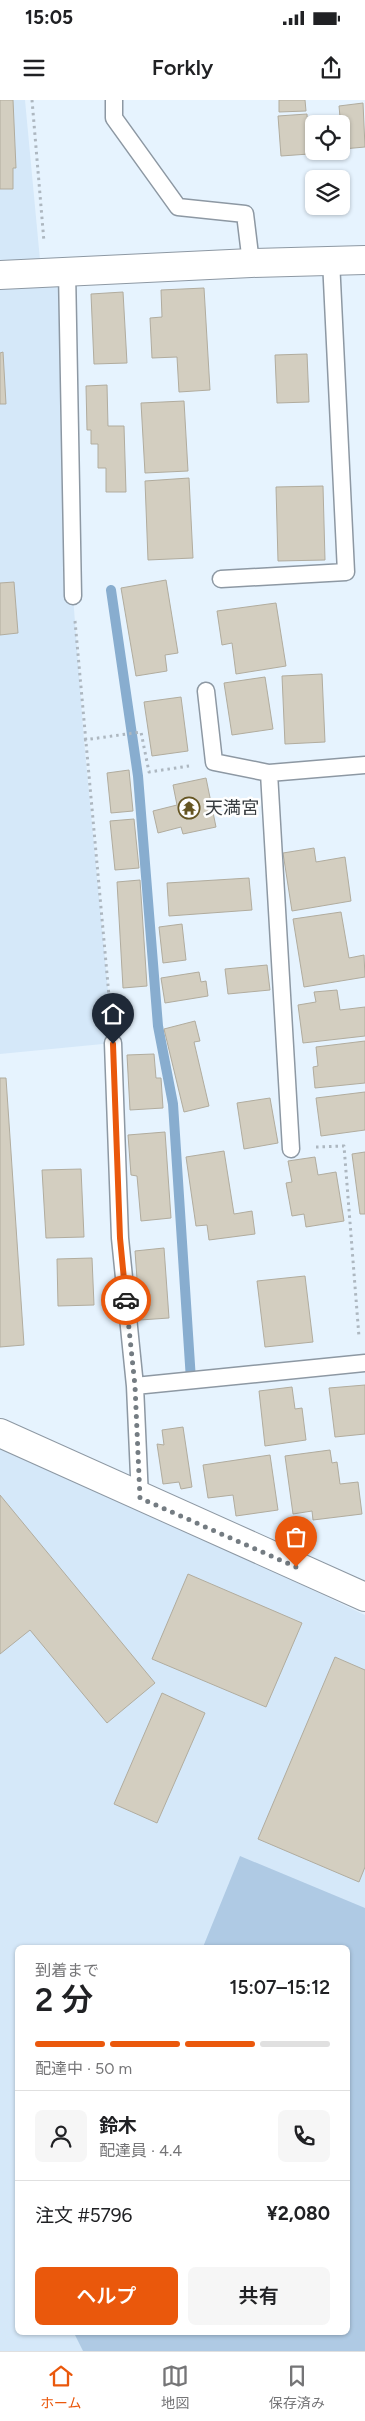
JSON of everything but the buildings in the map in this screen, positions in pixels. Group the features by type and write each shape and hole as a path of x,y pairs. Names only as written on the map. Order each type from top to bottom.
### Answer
{"street":[{"path":"0,275 252,263 365,260"},
{"path":"0,1433 140,1498 365,1597"}],"lane":[{"path":"114,100 114,118 178,207 245,214 252,263"},
{"path":"221,578 346,572 331,260"},
{"path":"57,272 73,596"},
{"path":"206,691 214,762 269,773 365,765"},
{"path":"269,773 291,1149"},
{"path":"113,1044 120,1238 135,1386 140,1498"},
{"path":"135,1386 363,1363"}],"path":[{"path":"32,100 57,272"},
{"path":"73,596 84,740 113,1044"},
{"path":"84,740 141,732 149,772 214,762"},
{"path":"291,1149 344,1146 363,1363"}],"shaded area":[{"path":"0,100 25,100 40,260 0,261"},
{"path":"58,287 73,596 84,740 113,1043 0,1054 0,289"},
{"path":"0,1441 365,1615 365,2351 0,2351"},
{"path":"240,1856 365,1908 365,2351 83,2351 75,2335 350,2335 350,1945 204,1945"}],"waterway":[{"path":"111,590 138,776 158,1026 173,1104 191,1380"}],"way so far":[{"path":"126,1300 135,1386 140,1498 296,1567"}],"place":[{"name":"天満宮","path":"189,808"}],"route":[{"path":"113,1044 120,1238 126,1300"}]}
